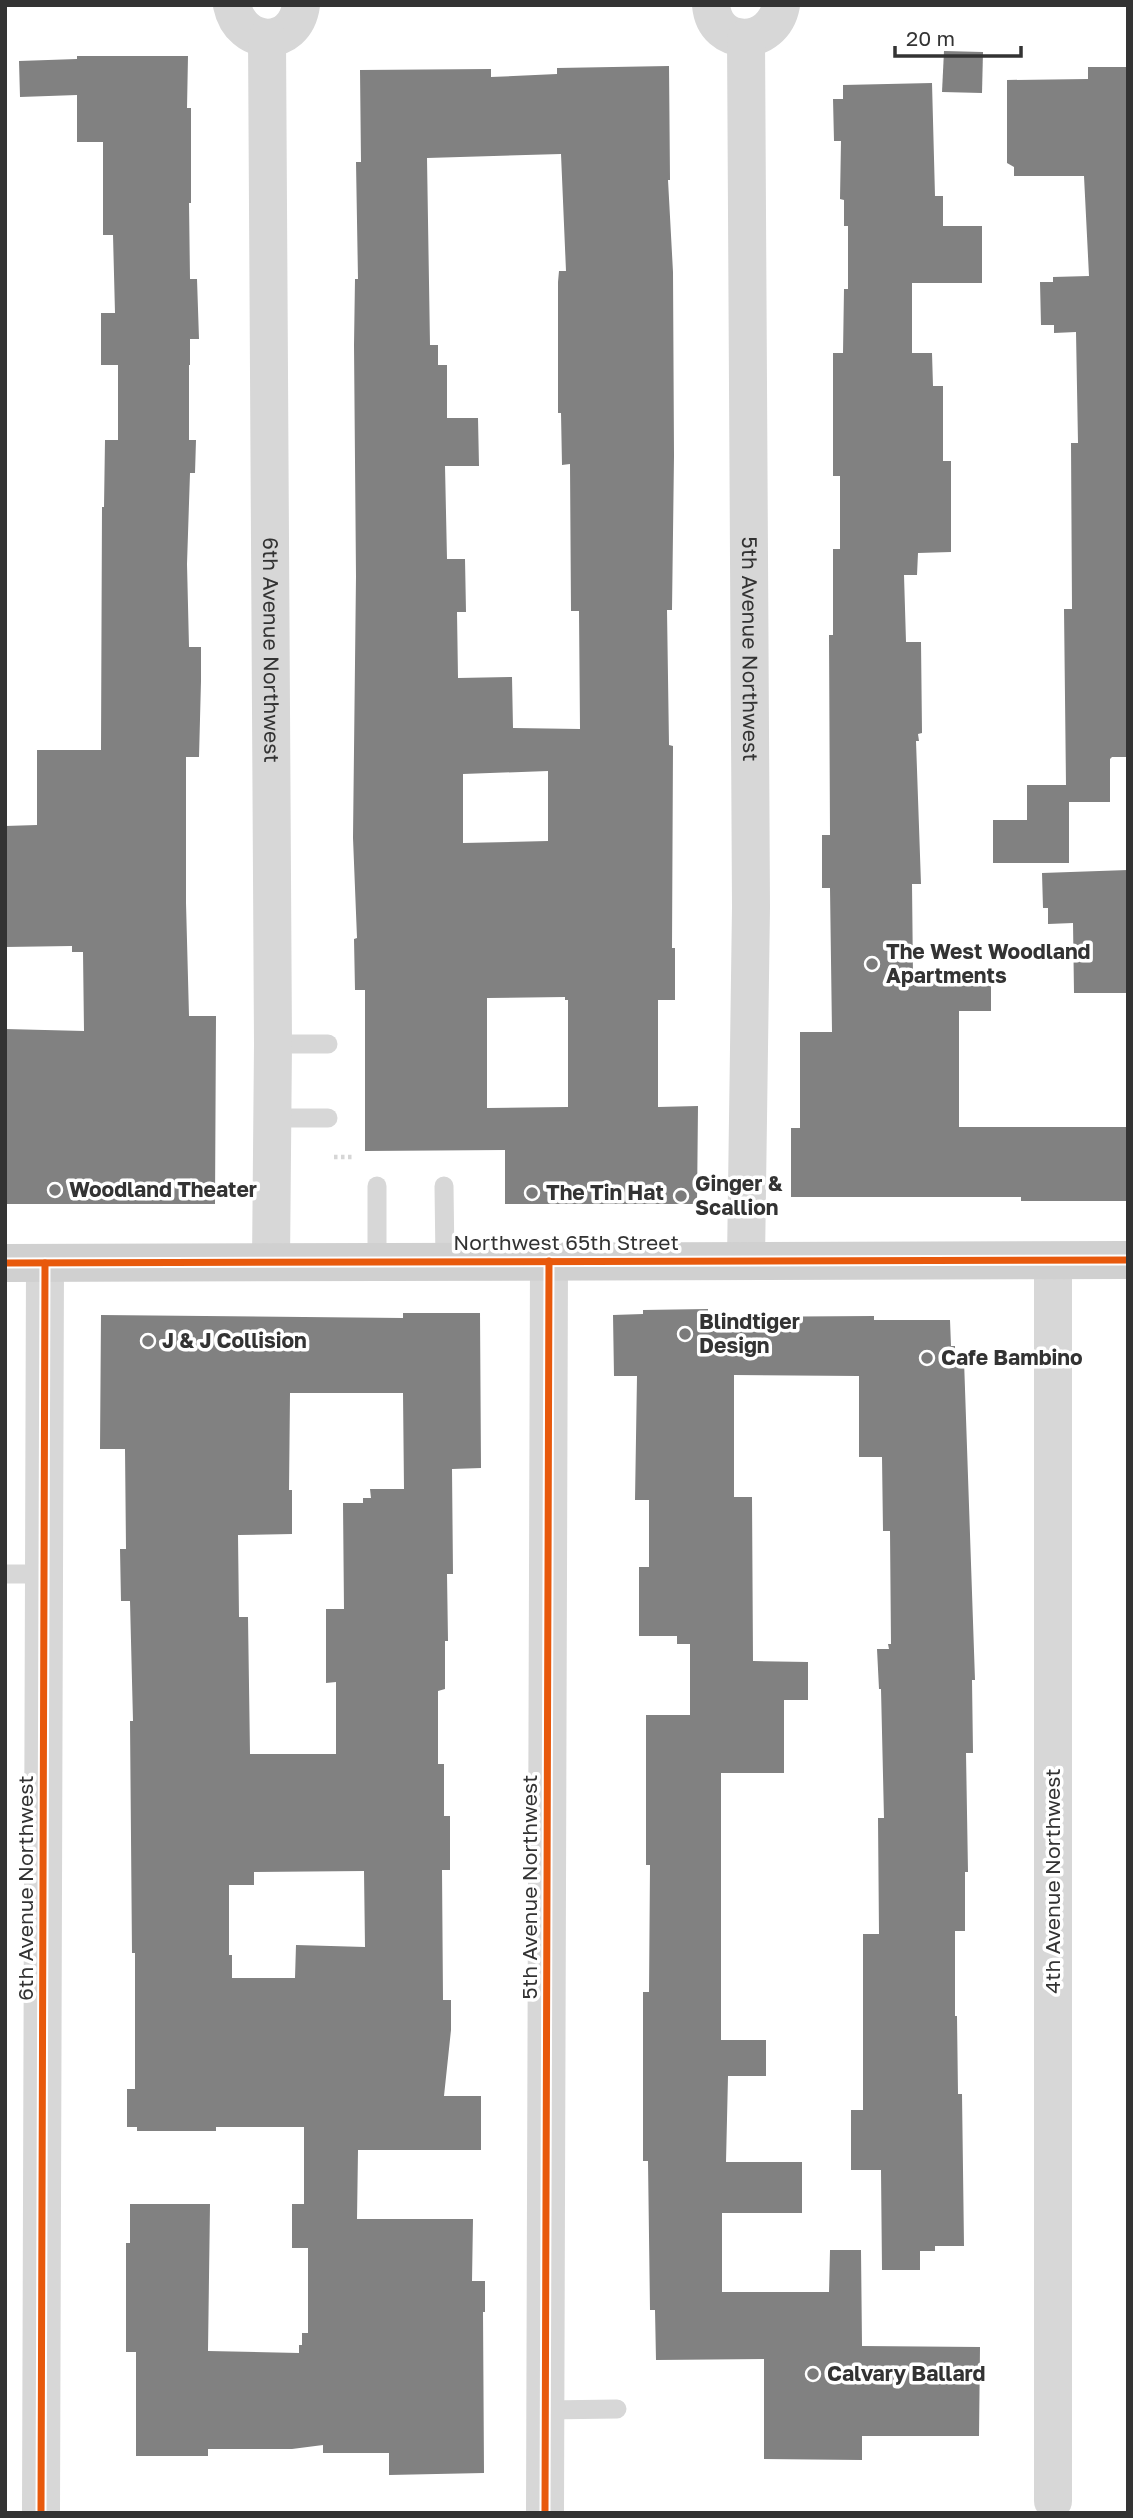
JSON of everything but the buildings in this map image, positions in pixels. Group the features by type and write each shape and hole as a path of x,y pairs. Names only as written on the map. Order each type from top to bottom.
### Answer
{"street":[{"path":"232,5 238,23 249,33 267,37 282,35 291,28 297,21 301,5"},
{"path":"711,5 719,26 732,35 746,38 764,33 772,27 779,16 781,5"},
{"name":"6th Avenue Northwest","path":"267,37 273,1044 271,1262"},
{"name":"5th Avenue Northwest","path":"746,38 751,907 746,1260"},
{"name":"Northwest 65th Street","path":"5,1263 1128,1260"},
{"name":"5th Avenue Northwest","path":"545,2513 549,1261"},
{"name":"4th Avenue Northwest","path":"1051,2509 1054,1261"},
{"name":"6th Avenue Northwest","path":"41,2513 45,1264"}],"lane":[{"path":"273,1044 328,1044"},
{"path":"273,1118 328,1118"},
{"path":"377,1186 377,1262"},
{"path":"444,1186 445,1261"},
{"path":"5,1574 46,1574"},
{"path":"546,2410 617,2409"}],"path":[{"path":"334,1157 355,1157"}],"cycle path":[{"path":"5,1263 1128,1260"},
{"path":"545,2513 549,1261"},
{"path":"41,2513 45,1263"}],"place":[{"name":"The West Woodland Apartments","path":"872,964"},
{"name":"Woodland Theater","path":"55,1190"},
{"name":"The Tin Hat","path":"532,1193"},
{"name":"Ginger & Scallion","path":"681,1196"},
{"name":"Blindtiger Design","path":"685,1334"},
{"name":"J & J Collision","path":"148,1341"},
{"name":"Cafe Bambino","path":"927,1358"},
{"name":"Calvary Ballard","path":"813,2374"}]}
